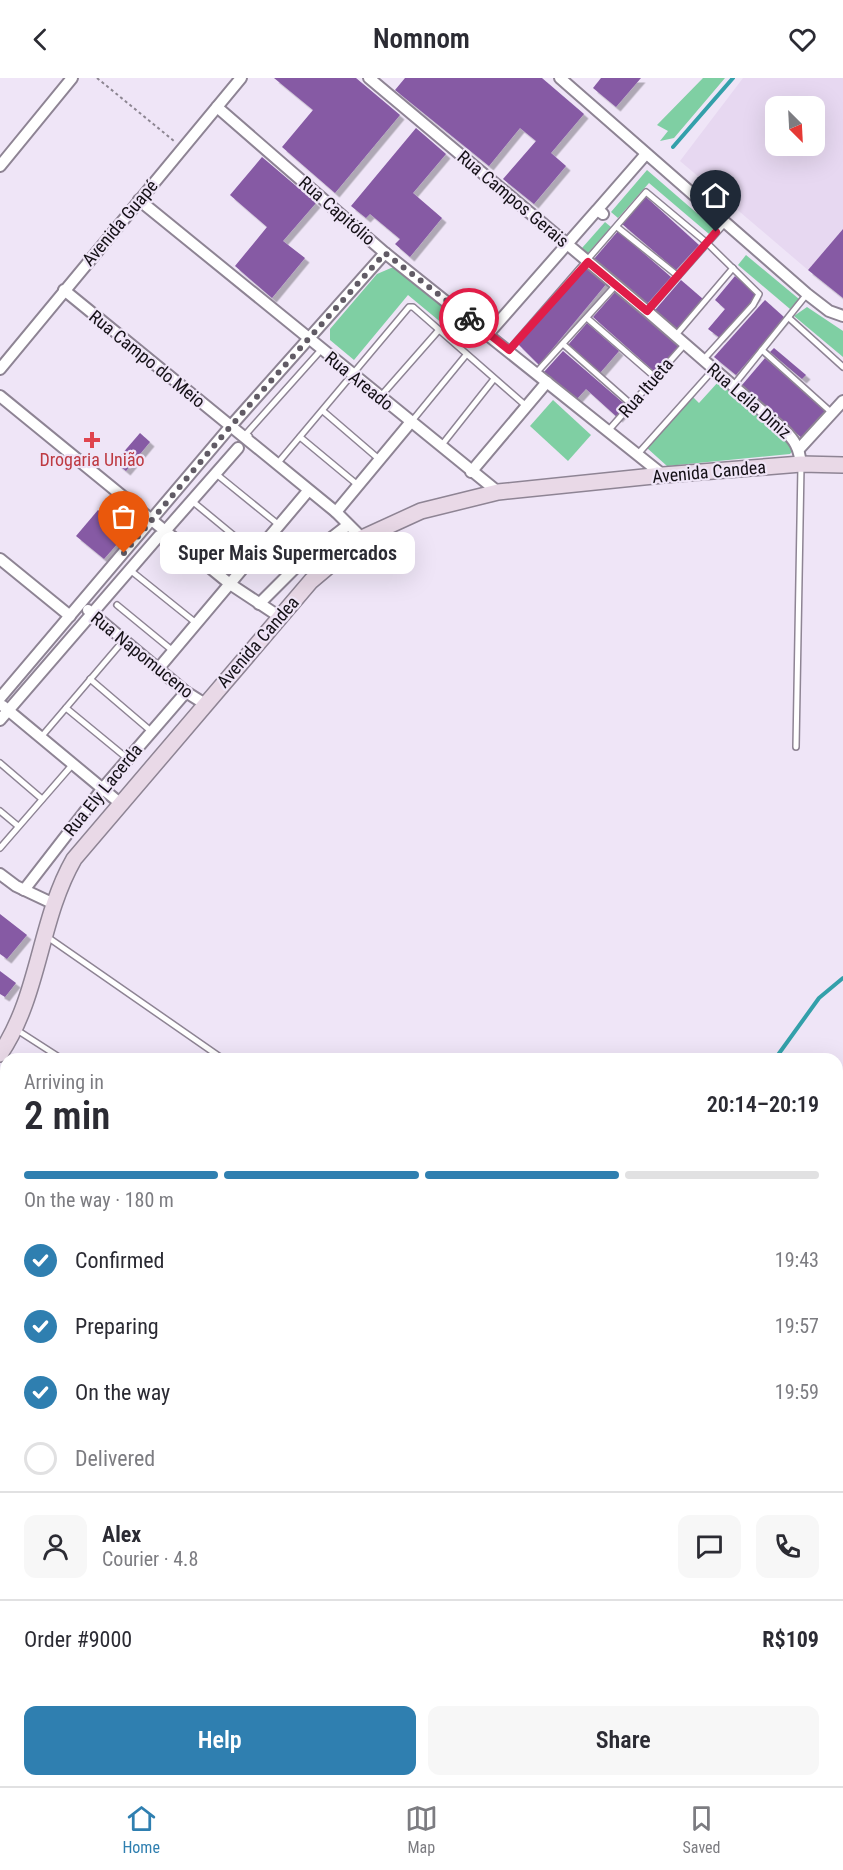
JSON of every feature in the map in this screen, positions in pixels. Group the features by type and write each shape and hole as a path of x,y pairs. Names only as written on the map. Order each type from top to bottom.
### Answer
{"main road":[{"name":"Avenida Candea","path":"2,1044 15,1029 45,935 52,903 74,859 311,581 362,538 421,511 498,492 663,475 800,457 843,465"}],"street":[{"path":"0,166 72,78"},
{"name":"Avenida Guapé","path":"0,369 241,78"},
{"name":"Rua Campos Gerais","path":"369,78 685,344"},
{"path":"561,78 807,294 843,316"},
{"name":"Rua Capitólio","path":"217,107 385,253 489,333 607,432 663,475"},
{"path":"489,333 597,210 603,214 598,209 646,154"},
{"name":"Rua Areado","path":"139,200 410,423 498,492"},
{"path":"0,698 230,427 385,253"},
{"name":"Rua Campo do Meio","path":"64,290 230,427 278,463 308,491 336,512 362,538"},
{"name":"Rua Leila Diniz","path":"685,344 793,438 800,457"},
{"path":"471,472 525,405 547,382"},
{"path":"0,396 153,519 162,533 230,584 280,617"},
{"path":"800,457 843,401"},
{"path":"336,512 410,423"},
{"path":"0,720 4,707 92,614 238,448"},
{"path":"158,669 308,491"},
{"path":"259,604 304,559 348,525"},
{"name":"Rua Napomuceno","path":"0,559 70,616"},
{"name":"Rua Napomuceno","path":"81,604 186,692 205,704"},
{"name":"Rua Ely Lacerda","path":"24,890 103,788 186,692"},
{"path":"4,707 74,762 121,804"},
{"path":"0,874 24,890 52,903"}],"lane":[{"path":"509,350 588,262 646,192 707,243 752,287 759,298 703,360"},
{"path":"647,311 726,222"},
{"path":"617,226 678,276"},
{"path":"675,335 733,268"},
{"path":"536,373 616,285"},
{"path":"733,386 807,294"},
{"path":"321,350 246,434 278,463 409,307 413,307 525,405"},
{"path":"587,318 656,378"},
{"path":"789,318 843,367"},
{"path":"380,397 438,331"},
{"path":"563,344 632,405"},
{"name":"Rua Itueta","path":"607,432 685,344"},
{"path":"762,350 832,413"},
{"path":"410,423 466,355"},
{"path":"637,455 713,370"},
{"path":"440,446 494,379"},
{"path":"323,411 380,460"},
{"path":"300,437 359,486"},
{"path":"796,747 800,457"},
{"path":"215,473 279,525"},
{"path":"191,500 255,553"},
{"path":"130,570 196,623"},
{"path":"117,604 173,651"},
{"path":"42,736 123,641"},
{"path":"90,679 152,732"},
{"path":"66,708 128,759"},
{"path":"0,848 74,762"},
{"path":"0,763 42,799"},
{"path":"0,811 18,826"},
{"path":"45,935 214,1053"},
{"path":"15,1029 53,1053"}],"path":[{"path":"97,78 183,148"}],"shaded area":[{"path":"743,78 843,78 843,229 808,270 680,161"}],"green space":[{"path":"703,78 725,78 674,138 660,141 668,131 657,125"},
{"path":"647,170 714,228 709,234 649,183 618,218 611,212"},
{"path":"605,222 611,227 588,253 582,248"},
{"path":"746,255 799,299 790,309 738,265"},
{"path":"391,268 398,268 466,321 455,334 408,295 354,360 330,340 330,329 377,274"},
{"path":"807,307 843,331 843,357 794,316"},
{"path":"719,381 797,446 790,454 667,466 647,448 693,397 699,403"},
{"path":"553,400 591,435 568,461 530,426"}],"building":[{"path":"274,78 356,78 400,115 335,193 282,147 313,110"},
{"path":"405,78 542,78 584,114 551,153 566,166 534,204 503,179 536,141 520,128 489,166 395,90"},
{"path":"601,78 641,78 616,107 593,88"},
{"path":"416,128 446,154 413,193 442,218 410,257 395,244 400,239 370,214 366,218 351,206"},
{"path":"262,157 316,203 283,241 305,258 272,298 235,266 267,227 230,195"},
{"path":"646,197 699,245 676,270 622,224"},
{"path":"843,229 843,298 808,270"},
{"path":"618,231 671,277 647,304 594,259"},
{"path":"586,266 607,283 539,365 518,344"},
{"path":"735,276 757,295 720,338 708,329 725,309 715,300"},
{"path":"681,280 703,299 677,329 655,310"},
{"path":"616,291 680,345 656,373 593,317"},
{"path":"765,300 785,318 736,375 714,357"},
{"path":"587,323 619,351 600,373 568,345"},
{"path":"774,348 806,375 802,379 770,352"},
{"path":"563,351 628,407 618,418 586,389 576,400 544,372"},
{"path":"765,358 828,413 804,440 742,385"},
{"path":"140,433 150,442 126,471 115,462"},
{"path":"98,510 126,534 104,559 76,536"},
{"path":"0,914 27,935 7,959 0,954"},
{"path":"0,971 16,983 5,997 0,994"}],"waterway":[{"path":"673,147 733,78"},
{"path":"779,1053 819,998 843,978"}],"way so far":[{"path":"124,553 230,427 385,253 469,318"}],"place":[{"name":"Drogaria União","path":"92,440"},
{"name":"Super Mais Supermercados","path":"124,553"}],"route":[{"path":"469,318 509,350 588,262 647,311 716,232"}]}
